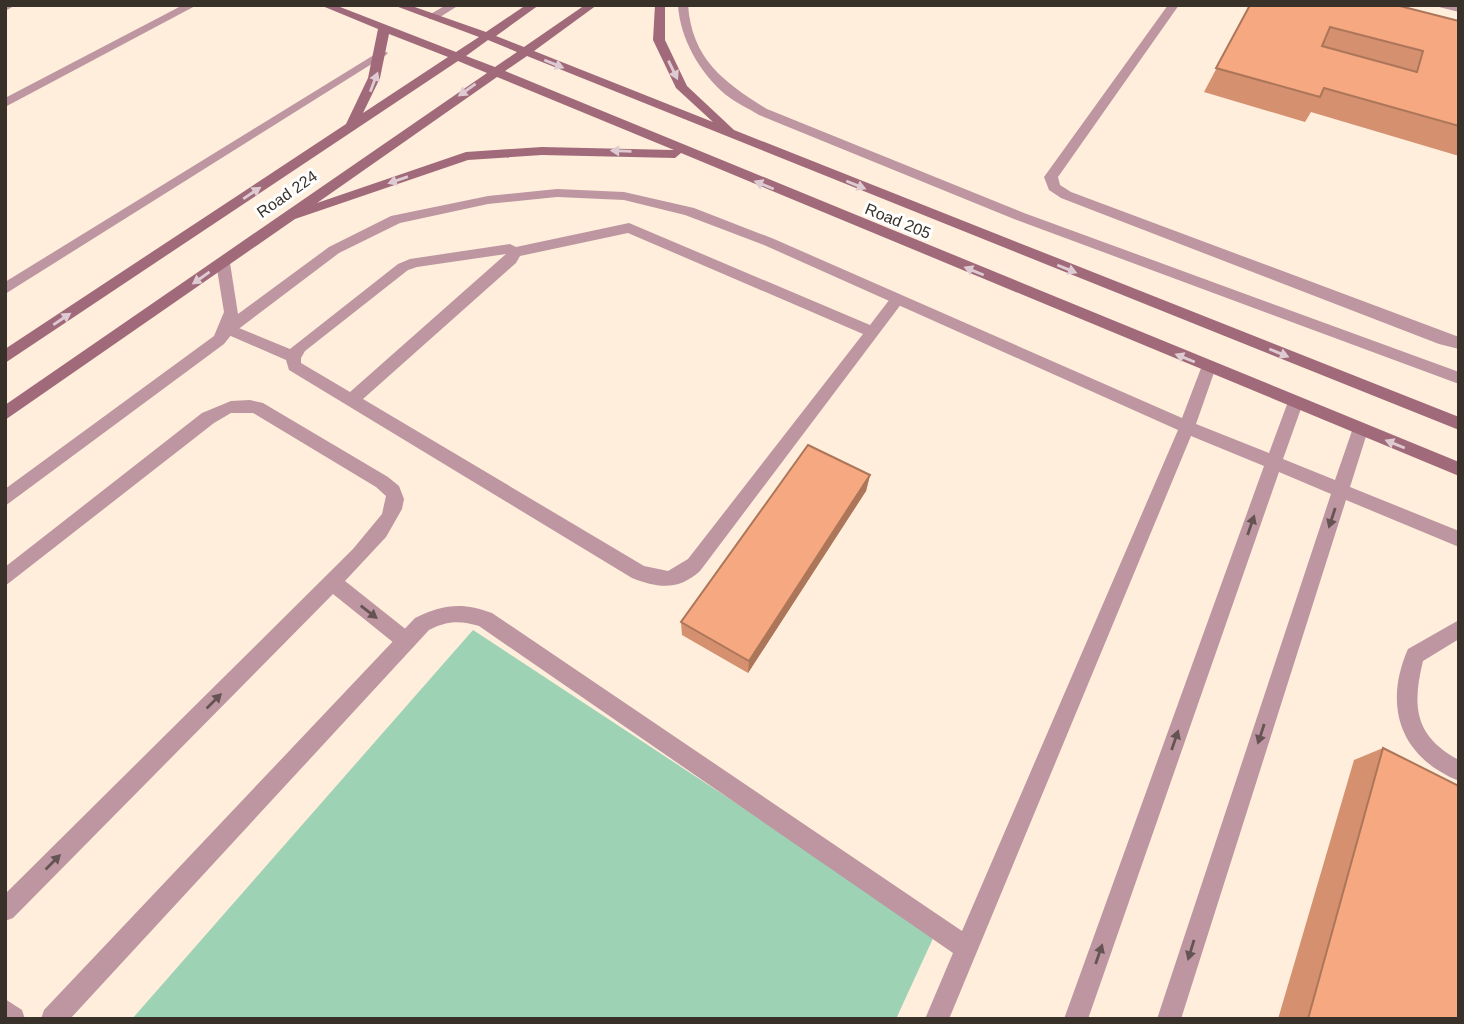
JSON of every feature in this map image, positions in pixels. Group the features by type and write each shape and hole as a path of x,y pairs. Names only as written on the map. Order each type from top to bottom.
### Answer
{"main road":[{"name":"Road 205","path":"325,5 457,56 1459,470"},
{"name":"Road 205","path":"398,5 487,36 740,140 1459,424"},
{"name":"Road 224","path":"5,357 534,5"},
{"name":"Road 224","path":"5,414 592,5"},
{"path":"660,5 659,40 682,88 740,140"},
{"path":"347,129 369,96 382,53 384,29"},
{"path":"276,223 466,156 542,150 689,154"}],"street":[{"path":"5,8 11,5"},
{"path":"5,103 192,5"},
{"path":"433,18 454,5"},
{"path":"684,5 690,39 714,75 730,92 763,112 1019,216 1459,378"},
{"path":"1174,5 1051,177 1054,187 1079,200 1444,341 1459,343"},
{"path":"1443,5 1459,9"},
{"path":"5,289 382,53"},
{"path":"5,499 219,340 229,329 334,250 396,219 488,200 557,193 624,196 689,211 898,299 1187,427 1341,488 1459,539"},
{"path":"873,332 629,228 514,252 500,248 403,267 300,347 293,357 294,366 638,572 662,582 673,580 694,565 873,332 898,299"},
{"path":"351,400 512,260 514,252"},
{"path":"223,263 233,314 229,329"},
{"path":"229,329 293,357"},
{"path":"937,1019 965,947 1187,427 1208,367"},
{"path":"1076,1019 1294,403"},
{"path":"5,578 208,418 229,406 242,404 257,407 393,490 396,498 394,509 382,528 332,582 5,910"},
{"path":"1169,1019 1360,430"},
{"path":"332,582 406,641"},
{"path":"53,1019 422,624 444,612 464,611 485,619 965,947"},
{"path":"1459,628 1415,655 1405,687 1404,709 1412,730 1426,748 1459,771"},
{"path":"5,1011 13,1019"}],"green space":[{"path":"473,630 935,934 896,1019 132,1019"}],"building":[{"path":"1250,5 1396,5 1459,21 1459,126 1324,88 1320,97 1216,68","holes":["1330,27 1423,51 1417,72 1322,46"]},
{"path":"808,445 870,475 749,661 681,622"},
{"path":"1383,748 1459,786 1459,1019 1308,1019"}]}
